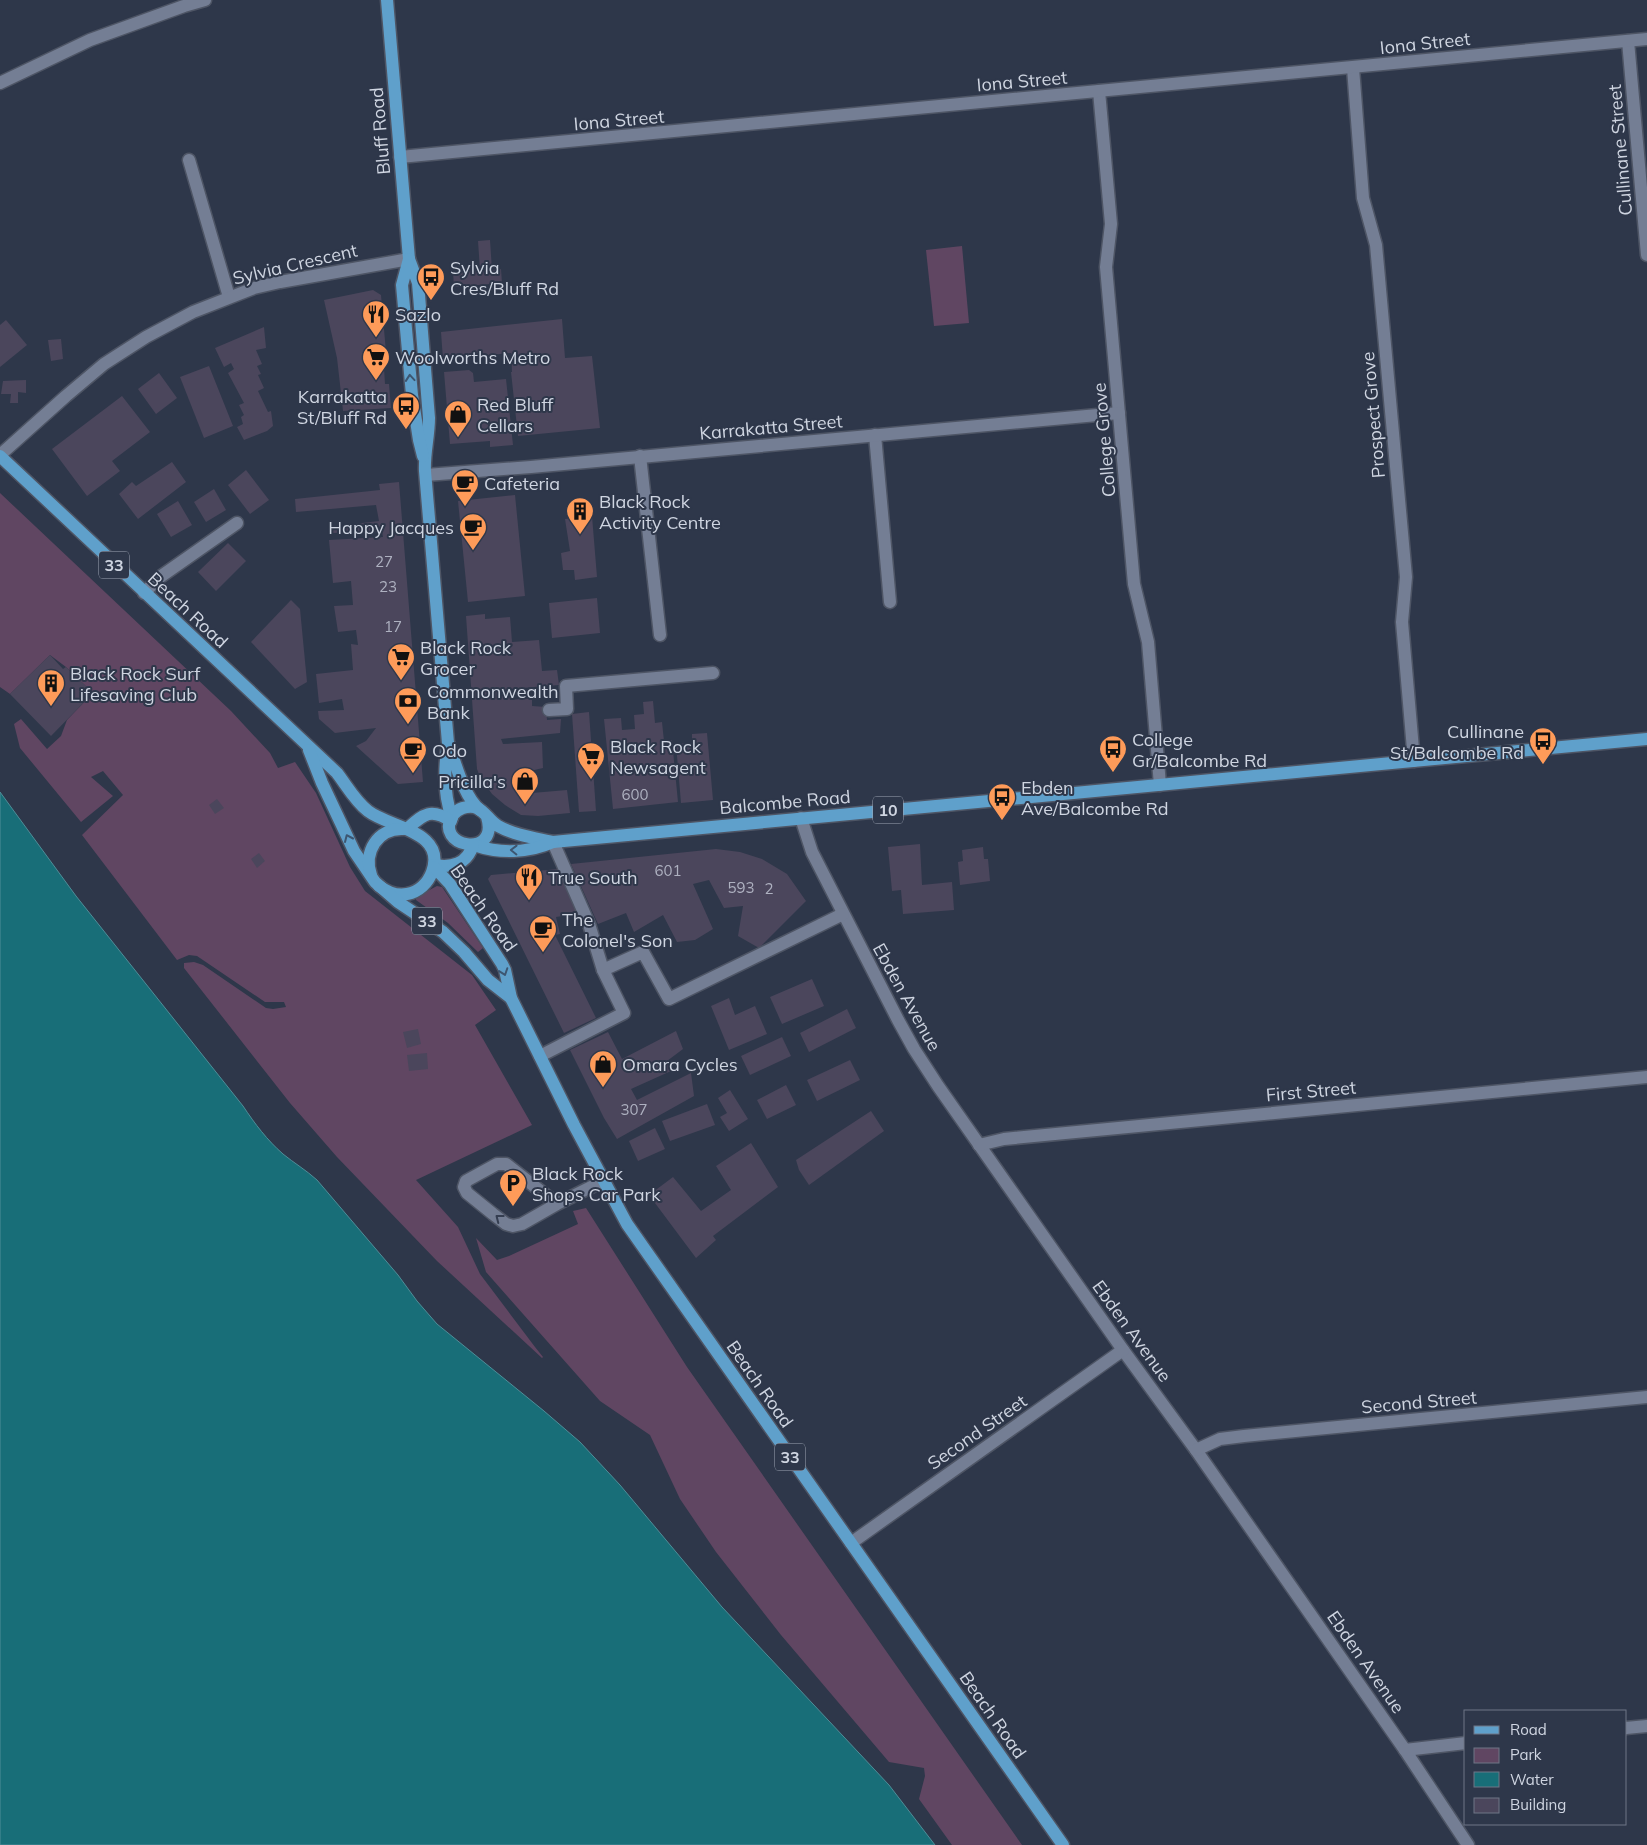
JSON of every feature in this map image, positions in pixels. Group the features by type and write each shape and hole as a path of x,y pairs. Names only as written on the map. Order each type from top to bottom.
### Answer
{"main road":[{"name":"Bluff Road","path":"387,0 409,259 418,283 430,418 425,461 448,743 445,780 451,819"},
{"name":"Beach Road","path":"0,456 336,773 368,811 383,820 417,833 429,844 434,857 434,866 427,882 420,889 402,895 392,893 376,883"},
{"name":"Balcombe Road","path":"451,819 450,830 455,839 463,844 490,849 529,850 553,842 1647,738"},
{"name":"Bluff Road","path":"448,743 473,804 484,814"},
{"name":"Beach Road","path":"308,748 354,851 376,883 398,902 442,932 464,952 488,980 511,998"},
{"path":"376,883 370,872 368,858 374,843 387,832 405,829 427,814 440,815 451,819 456,812 472,807 484,814 489,825 488,832 484,839 473,845 467,857 457,864 447,867 434,866"},
{"name":"Balcombe Road","path":"484,814 505,830 553,842"},
{"name":"Beach Road","path":"434,866 450,884 502,964 511,998 603,1181 642,1246 1063,1845"}],"street":[{"path":"0,83 90,40 205,0"},
{"name":"Iona Street","path":"400,157 1647,39"},
{"name":"Cullinane Street","path":"1628,41 1647,256"},
{"name":"Prospect Grove","path":"1353,68 1363,198 1376,245 1406,577 1402,622 1414,761"},
{"name":"College Grove","path":"1099,91 1111,224 1106,267 1134,584 1148,642 1160,784"},
{"path":"189,160 229,297"},
{"name":"Sylvia Crescent","path":"0,456 104,364 175,321 229,297 280,282 409,259"},
{"name":"Karrakatta Street","path":"426,475 1119,413"},
{"path":"875,435 890,602"},
{"path":"640,456 660,635"},
{"path":"144,593 160,577 237,524"},
{"path":"549,710 568,709 566,686 713,673"},
{"name":"Ebden Avenue","path":"801,818 812,852 914,1048 979,1145 1123,1350 1196,1450 1405,1750 1468,1845"},
{"path":"540,1056 624,1013 604,970 590,924 553,842"},
{"path":"604,970 643,952 669,999 843,914"},
{"name":"First Street","path":"979,1145 1004,1139 1647,1077"},
{"path":"557,1204 506,1164 497,1164 466,1181 464,1187 467,1193 506,1224 513,1226 522,1224 603,1181"},
{"name":"Second Street","path":"851,1543 1123,1350"},
{"name":"Second Street","path":"1196,1450 1220,1439 1244,1436 1647,1398"},
{"path":"1627,1728 1647,1726"},
{"path":"1405,1750 1464,1743"}],"green space":[{"path":"962,246 969,323 934,326 926,250"},
{"path":"0,493 231,711 270,753 278,768 295,762 316,793 350,867 365,891 472,975 496,1010 475,1025 532,1125 416,1180 458,1227 480,1274 542,1358 437,1261 337,1157 290,1103 184,968 184,963 194,962 203,965 266,1008 286,1007 284,1002 265,1002 197,956 189,955 177,960 82,835 123,795 103,771 91,777 113,796 81,822 20,748 14,724 21,719 47,749 61,736 67,720 93,693 66,667 50,655 10,694 0,687"},
{"path":"437,886 442,887 483,948 478,952 448,923 416,900 416,897"},
{"path":"586,1208 687,1367 1022,1845 952,1845 919,1799 925,1776 924,1768 889,1762 781,1635 716,1552 680,1499 650,1435 600,1401 486,1272 476,1238 497,1260 578,1224 573,1211"}],"water":[{"path":"0,792 76,896 266,1137 283,1154 317,1180 437,1324 580,1442 620,1485 722,1607 889,1785 935,1845 0,1845"}],"building":[{"path":"490,240 492,270 501,269 502,283 454,287 453,272 480,270 478,241"},
{"path":"373,290 381,295 386,352 385,384 389,384 391,408 343,411 337,358 324,300"},
{"path":"562,319 565,358 592,356 600,428 518,436 511,372 511,353 443,360 441,332"},
{"path":"6,320 27,345 0,367 0,325"},
{"path":"264,327 266,348 256,350 262,364 257,366 261,374 258,375 264,388 258,391 268,412 271,411 273,426 267,431 244,440 237,427 243,424 241,417 244,415 239,405 244,403 228,373 234,369 231,363 224,367 215,348"},
{"path":"61,339 63,359 51,361 48,340"},
{"path":"209,366 233,426 204,438 180,377"},
{"path":"469,370 473,373 474,382 506,379 513,445 490,447 490,441 450,444 444,372"},
{"path":"159,373 177,398 156,414 138,389"},
{"path":"26,380 26,393 18,392 18,403 10,403 11,394 1,394 3,381"},
{"path":"122,396 150,432 112,461 120,471 87,496 52,449"},
{"path":"172,462 186,482 138,519 119,494 132,482 136,486"},
{"path":"246,470 269,500 250,514 228,485"},
{"path":"399,482 423,782 398,784 356,746 366,741 376,728 335,733 319,719 318,711 344,710 342,699 319,703 316,674 353,670 351,644 358,645 356,630 338,632 334,606 353,605 351,581 333,583 329,540 383,537 382,532 330,533 328,527 379,521 376,505 296,512 295,499 380,490 379,484"},
{"path":"214,489 226,510 206,522 194,502"},
{"path":"515,495 525,596 468,602 458,501"},
{"path":"178,501 192,525 171,537 157,514"},
{"name":"Black Rock Activity Centre","path":"592,516 597,577 575,580 574,570 563,570 561,553 570,551 565,519"},
{"path":"228,543 246,561 216,591 198,572"},
{"path":"597,598 600,633 552,638 549,603"},
{"path":"291,600 300,609 307,682 295,689 251,642"},
{"path":"485,614 485,619 510,617 512,642 539,640 542,671 557,670 559,685 509,689 510,700 532,698 532,706 546,707 547,720 561,719 560,733 501,739 503,744 542,742 543,768 530,771 532,793 567,790 570,813 538,816 521,815 492,794 480,777 477,769 466,616"},
{"name":"Black Rock Surf Lifesaving Club","path":"50,655 63,669 66,667 93,693 51,736 10,694"},
{"path":"653,701 655,723 662,722 664,741 672,740 678,802 613,809 604,719 621,718 622,730 635,729 634,715 644,714 643,702"},
{"path":"589,712 596,811 579,812 572,714"},
{"path":"707,733 713,800 681,803 676,744 692,743 692,734"},
{"path":"217,799 224,808 215,814 209,805"},
{"path":"920,844 922,885 952,882 954,910 903,914 901,890 892,891 888,847"},
{"path":"983,847 984,859 988,859 990,881 960,885 958,862 963,861 962,850"},
{"path":"716,849 740,852 762,859 787,874 806,901 759,948 738,936 743,906 724,908 709,880 693,884 713,929 695,940 677,942 663,915 634,932 626,913 598,924 571,864"},
{"path":"259,853 265,861 257,868 251,859"},
{"path":"559,869 564,884 569,884 582,913 556,917 560,934 555,935 596,1018 564,1033 488,879 491,875"},
{"path":"812,979 824,1006 782,1024 770,997"},
{"path":"729,998 735,1015 755,1006 767,1034 729,1050 711,1006"},
{"path":"847,1009 856,1028 809,1052 800,1033"},
{"path":"418,1029 421,1044 407,1048 403,1032"},
{"path":"676,1031 683,1049 667,1061 671,1071 631,1089 637,1100 691,1073 694,1096 617,1139 604,1118 570,1050 608,1032 622,1059"},
{"path":"782,1037 791,1056 750,1075 741,1056"},
{"path":"427,1053 428,1069 409,1071 407,1055"},
{"path":"850,1060 860,1080 817,1101 807,1080"},
{"path":"786,1085 796,1105 767,1119 757,1100"},
{"path":"730,1090 748,1119 729,1131 720,1117 727,1113 718,1098"},
{"path":"707,1104 715,1125 670,1141 662,1121"},
{"path":"871,1111 884,1131 809,1185 799,1170 796,1160"},
{"path":"655,1128 665,1149 638,1161 629,1141"},
{"path":"751,1143 778,1187 713,1236 716,1240 696,1258 649,1195 673,1177 701,1211 731,1190 716,1166"}],"place":[{"name":"Sylvia Cres/Bluff Rd","path":"431,301"},
{"name":"Sazlo","path":"376,338"},
{"name":"Woolworths Metro","path":"376,381"},
{"name":"Karrakatta St/Bluff Rd","path":"406,430"},
{"name":"Red Bluff Cellars","path":"458,438"},
{"name":"Cafeteria","path":"465,507"},
{"name":"Black Rock Activity Centre","path":"580,535"},
{"name":"Happy Jacques","path":"473,551"},
{"name":"Black Rock Grocer","path":"401,681"},
{"name":"Black Rock Surf Lifesaving Club","path":"51,707"},
{"name":"Commonwealth Bank","path":"408,725"},
{"name":"Cullinane St/Balcombe Rd","path":"1543,765"},
{"name":"College Gr/Balcombe Rd","path":"1113,773"},
{"name":"Odo","path":"413,774"},
{"name":"Black Rock Newsagent","path":"591,780"},
{"name":"Pricilla's","path":"525,805"},
{"name":"Ebden Ave/Balcombe Rd","path":"1002,821"},
{"name":"True South","path":"529,901"},
{"name":"The Colonel's Son","path":"543,953"},
{"name":"Omara Cycles","path":"603,1088"},
{"name":"Black Rock Shops Car Park","path":"513,1207"}]}
